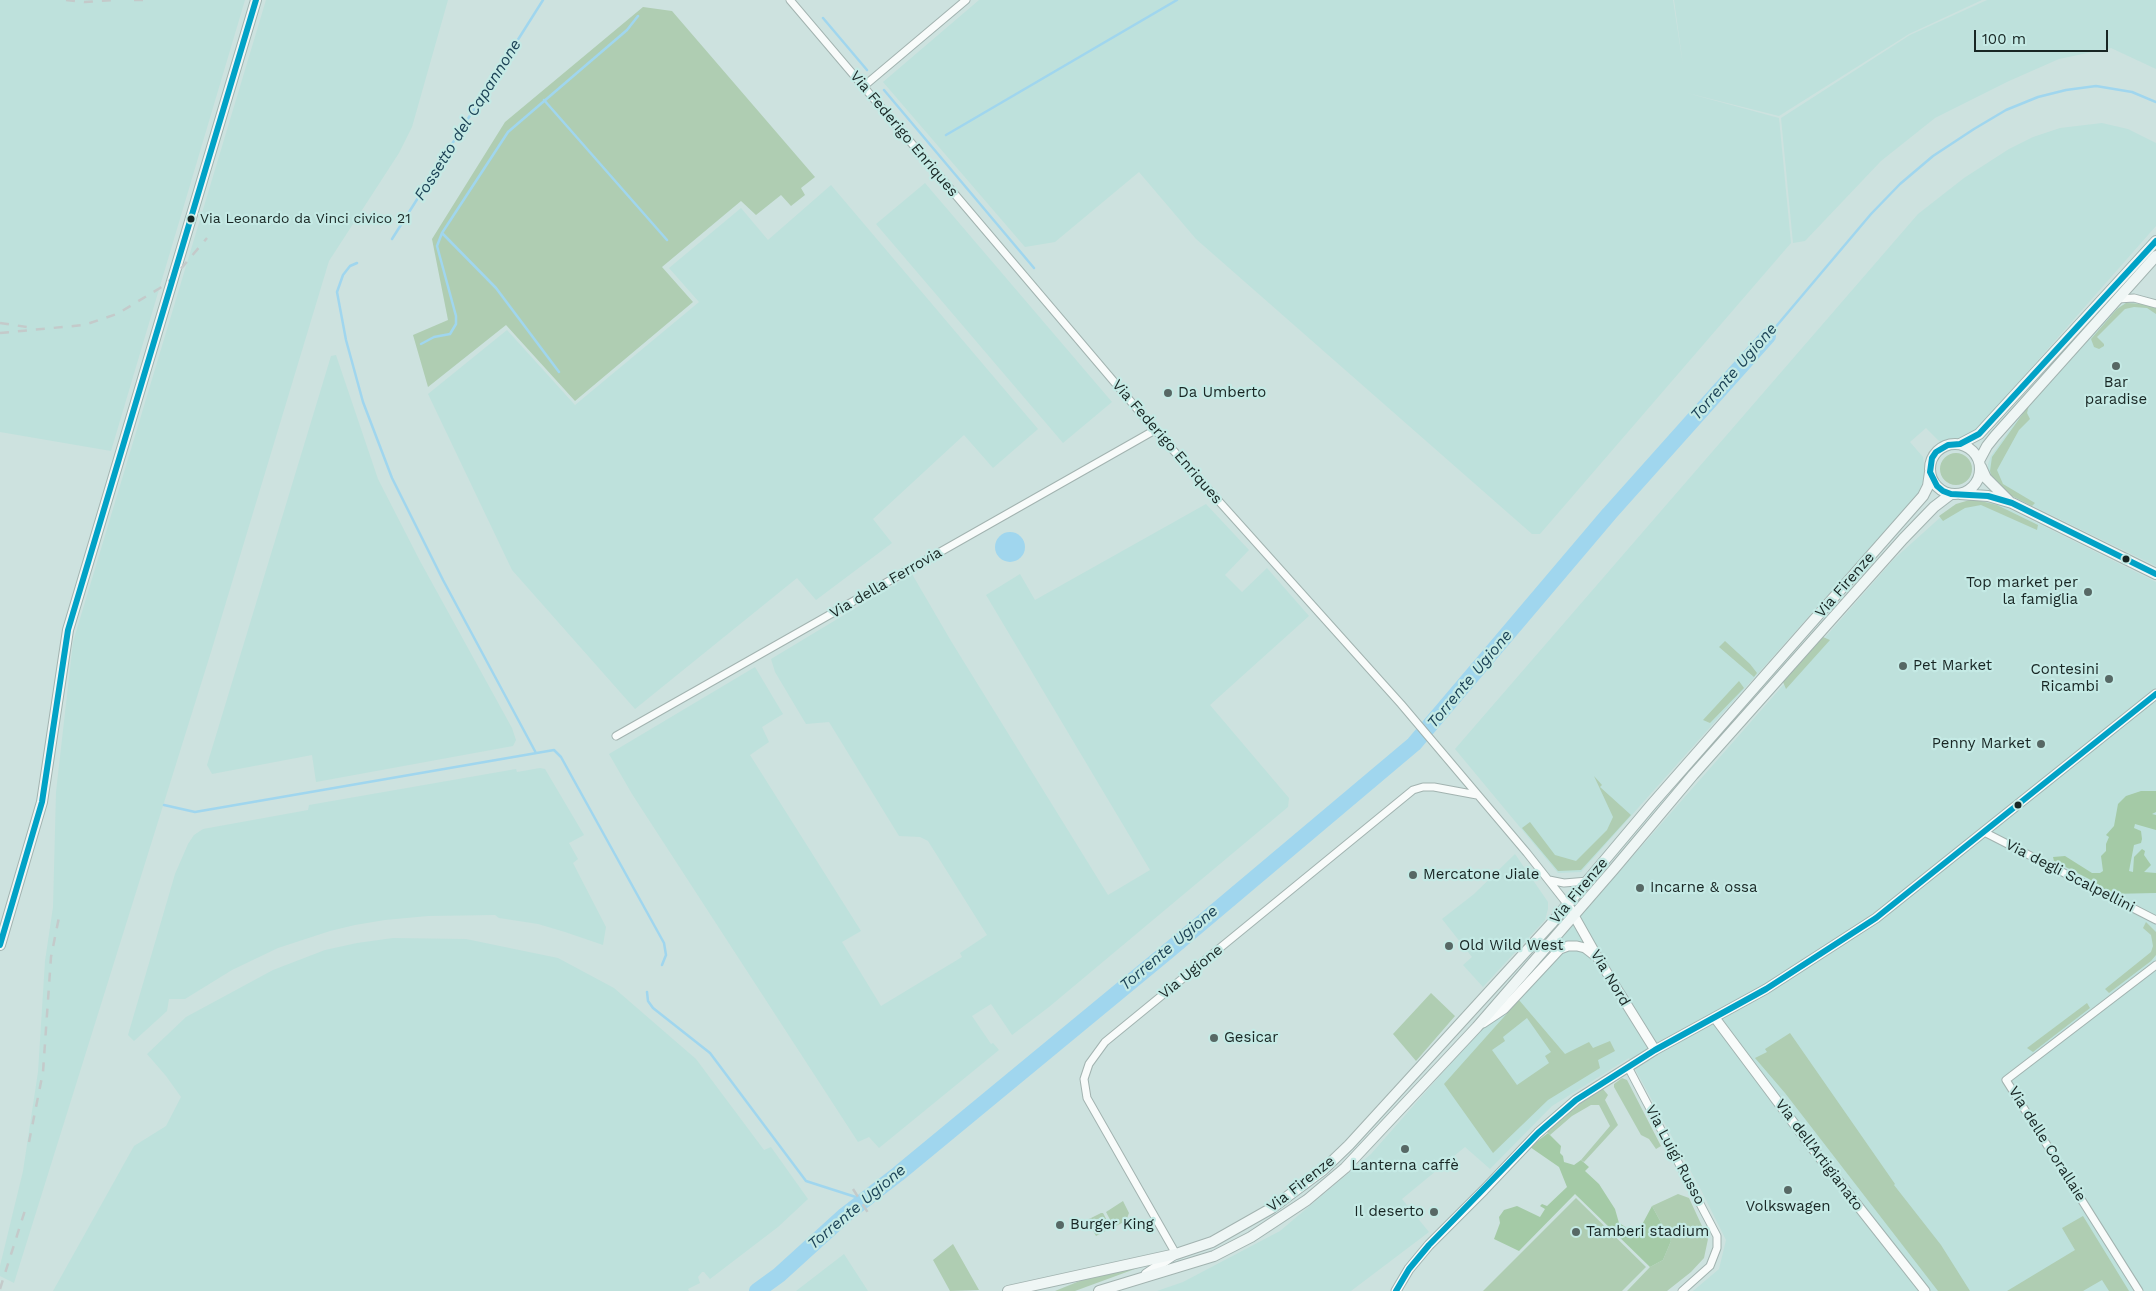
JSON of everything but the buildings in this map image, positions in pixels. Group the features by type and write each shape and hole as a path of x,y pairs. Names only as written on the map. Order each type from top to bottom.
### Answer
{"main road":[{"path":"0,944 42,802 68,630 256,0"},
{"path":"2156,241 1979,434 1960,444 1948,445 1936,452 1932,458 1930,472 1937,486 1956,494 1988,496 2012,503 2156,574"},
{"path":"1956,494 1971,488 1975,484 1987,446 2156,256"},
{"path":"1960,444 1972,450 1990,482 2012,503"},
{"name":"Via Firenze","path":"1008,1291 1176,1254 1212,1242 1256,1218 1323,1170 1368,1125 1568,905 1652,804 1923,496 1928,486 1930,472"},
{"name":"Via Firenze","path":"1099,1291 1214,1256 1251,1237 1307,1200 1364,1150 1477,1027 1693,774 1913,528 1934,507 1956,494"}],"street":[{"name":"Via Federigo Enriques","path":"790,0 1155,430 1401,704 1568,905"},
{"path":"864,86 966,0"},
{"path":"2118,299 2134,298 2156,304"},
{"name":"Via della Ferrovia","path":"616,736 1155,430"},
{"path":"1396,1291 1408,1269 1429,1245 1538,1133 1576,1100 1655,1050 1766,989 1876,918 2156,694"},
{"name":"Via Ugione","path":"1176,1254 1086,1098 1084,1079 1089,1064 1105,1042 1413,790 1423,786 1477,795"},
{"name":"Via degli Scalpellini","path":"1984,832 2156,920"},
{"path":"1548,880 1564,883 1588,881"},
{"name":"Via Nord","path":"1568,905 1599,960 1655,1050"},
{"name":"Via Firenze","path":"1477,1027 1504,1009 1560,949 1568,946 1577,946 1591,952 1599,960"},
{"name":"Via delle Corallaie","path":"2139,1291 2006,1080 2156,965"},
{"name":"Via dell'Artigianato","path":"1715,1018 1810,1145 1925,1291"},
{"name":"Via Luigi Russo","path":"1628,1067 1717,1236 1717,1248 1710,1266 1682,1291"},
{"name":"Via Firenze","path":"1139,1278 1176,1254"}],"shaded area":[{"path":"0,0 245,0 111,451 0,432"},
{"path":"266,0 448,0 412,127 399,153 329,261 211,652 14,1283 0,1276 0,1266 23,1171 38,1072 45,961 53,907 56,792 73,642"},
{"path":"979,0 1673,0 1683,65 1674,0 1982,0 1909,34 1779,116 1687,93 1779,118 1791,243 1540,534 1532,534 1196,239 1139,172 1055,242 1025,247 883,82"},
{"path":"1987,0 2156,0 2156,69 2111,48 2059,59 2009,81 1935,118 1881,161 1805,241 1793,243 1781,118 1910,35"},
{"path":"2102,123 2128,129 2156,143 2156,226 1972,435 1963,439 1940,442 1926,428 1910,442 1923,457 1925,469 1923,482 1918,494 1581,872 1558,873 1455,749 1918,214 1964,178 2009,149 2033,137 2060,128"},
{"path":"925,183 1112,402 1063,443 876,224"},
{"path":"831,185 1038,429 993,468 964,435 873,519 892,543 816,600 797,578 635,709 512,570 428,394 507,330 575,405 699,302 669,268 741,208 768,240"},
{"path":"2126,302 2140,302 2156,308 2156,566 2008,494 1992,479 1988,472 1991,456 2020,415 2116,309"},
{"path":"336,355 378,479 420,561 512,728 516,740 513,746 316,782 312,755 212,774 207,765 331,356"},
{"path":"1976,501 1997,503 2156,582 2156,1291 1693,1291 1719,1269 1726,1240 1629,1058 1552,1106 1490,1169 1465,1147 1402,1199 1429,1232 1351,1291 1157,1291 1183,1282 1280,1231 1371,1154 1894,559 1953,506"},
{"path":"1206,504 1249,550 1225,575 1242,592 1267,568 1309,616 1210,705 1289,798 1288,807 1049,1007 1012,1035 991,1004 972,1016 991,1044 993,1043 999,1050 879,1148 869,1137 858,1142 632,794 609,754 755,667 783,714 762,727 769,742 750,755 861,931 842,942 881,1006 962,957 960,953 987,935 928,841 920,837 899,836 829,722 806,724 775,672 771,659 912,574 951,641 1108,895 1150,870 986,595 1020,574 1035,600"},
{"path":"540,768 545,769 584,835 569,843 578,859 573,863 606,927 603,945 538,924 499,918 495,915 428,916 355,925 278,948 232,970 185,999 169,999 167,1011 134,1041 128,1035 175,874 188,844 194,835 203,829 308,810 309,805 516,769 517,772"},
{"path":"1515,854 1548,902 1548,909 1545,920 1483,987 1463,965 1472,957 1442,919 1474,894"},
{"path":"393,938 466,939 558,958 614,988 696,1059 764,1150 771,1147 808,1199 778,1227 710,1279 702,1272 698,1277 700,1283 688,1289 689,1291 53,1291 134,1146 166,1126 181,1097 147,1054 186,1017 273,970 325,950"},
{"path":"844,1254 868,1291 796,1291"}],"green space":[{"path":"643,7 672,11 815,177 801,188 805,195 791,206 781,195 756,215 741,201 662,267 693,302 575,401 506,325 428,387 413,335 448,320 432,239 505,122"},
{"path":"2126,303 2148,304 2156,308 2156,314 2147,308 2134,307 2125,309 2097,337 2104,346 2099,349 2094,347 2091,339 2117,309"},
{"path":"2029,405 2027,413 2030,419 2019,430 1997,470 2003,484 2035,503 2032,506 2008,494 1992,478 1990,471 1992,457"},
{"path":"1956,453 1962,454 1967,458 1971,463 1971,475 1967,480 1962,484 1956,485 1950,484 1945,480 1941,475 1940,469 1941,463 1945,458 1950,454"},
{"path":"1973,499 1997,505 2038,525 2037,530 1981,505 1965,508 1943,521 1939,516 1956,504"},
{"path":"1823,637 1830,640 1786,689 1783,682"},
{"path":"1725,641 1750,664 1757,673 1754,677 1719,647"},
{"path":"1739,681 1744,688 1710,723 1703,720"},
{"path":"1594,776 1602,785 1600,787 1631,815 1581,870 1558,871 1522,828 1530,822 1555,855 1576,861 1607,830 1613,817"},
{"path":"2141,791 2156,791 2156,812 2152,814 2156,815 2156,830 2135,824 2134,828 2141,831 2142,839 2141,843 2134,845 2129,871 2133,872 2134,857 2142,849 2145,851 2144,855 2151,865 2144,872 2156,873 2156,893 2110,894 2089,879 2054,861 2053,857 2065,856 2092,873 2103,871 2101,856 2106,851 2109,837 2106,835 2114,826 2118,804 2126,796"},
{"path":"2146,922 2156,932 2156,955 2151,961 2109,993 2105,989 2151,952 2153,946 2151,935 2143,928"},
{"path":"1431,993 1455,1016 1416,1061 1393,1034"},
{"path":"1519,1000 1565,1054 1589,1042 1593,1048 1610,1041 1615,1051 1598,1060 1600,1068 1548,1100 1493,1153 1444,1084","holes":["1527,1018 1551,1052 1545,1056 1549,1063 1517,1085 1492,1050 1505,1041 1503,1037"]},
{"path":"2087,1003 2090,1008 2033,1052 2027,1048"},
{"path":"1790,1033 1894,1185 1941,1245 1970,1291 1938,1291 1785,1093 1755,1058 1767,1052 1765,1049"},
{"path":"1622,1078 1627,1080 1661,1146 1656,1149 1649,1139 1641,1135 1614,1087 1614,1084"},
{"path":"1603,1089 1608,1095 1605,1100 1618,1125 1584,1162 1581,1160 1610,1126 1599,1105 1591,1105 1572,1116 1550,1135 1546,1131 1567,1112"},
{"path":"1548,1133 1561,1146 1560,1153 1563,1156 1564,1162 1574,1165 1581,1160 1589,1167 1585,1171 1599,1184 1615,1209 1619,1223 1637,1234 1652,1206 1671,1241 1663,1260 1650,1267 1575,1194 1519,1251 1494,1239 1500,1223 1499,1217 1504,1210 1517,1206 1540,1217 1545,1209 1540,1206 1542,1204 1547,1206 1567,1187 1559,1167 1530,1147"},
{"path":"1678,1194 1689,1198 1708,1239 1704,1258 1691,1272 1667,1291 1627,1291 1650,1267 1663,1260 1671,1241 1652,1206"},
{"name":"Tamberi stadium","path":"1576,1198 1646,1267 1622,1291 1483,1291"},
{"path":"1123,1201 1129,1213 1126,1221 1114,1227 1106,1212"},
{"path":"1103,1213 1111,1228 1096,1236 1087,1220"},
{"path":"2083,1216 2129,1291 2109,1291 2102,1280 2083,1291 2007,1291 2075,1250 2062,1228"},
{"path":"953,1244 979,1290 950,1291 933,1260"},
{"path":"1143,1266 1075,1291 1055,1291 1087,1278"}],"water":[{"path":"1010,532 1021,536 1025,547 1021,558 1010,562 999,558 995,547 999,536"}],"waterway":[{"name":"Fossetto del Capannone","path":"392,239 543,0"},
{"path":"946,135 1177,0"},
{"path":"421,344 434,337 450,334 456,324 456,316 437,246 442,233 508,132 627,30 638,16"},
{"path":"823,18 867,70"},
{"name":"Torrente Ugione","path":"1768,336 1871,214 1900,184 1933,156 1974,129 2006,110 2038,97 2066,90 2096,86 2132,92 2156,102"},
{"path":"884,90 1034,268"},
{"path":"544,100 667,240"},
{"path":"442,233 496,288 559,372"},
{"path":"357,263 350,266 343,275 337,292 346,340 363,402 392,478 443,580 536,753"},
{"name":"Torrente Ugione","path":"757,1291 779,1275 845,1215 898,1174 1167,952 1414,744 1609,514 1768,336"},
{"path":"164,805 195,812 554,750 561,757 664,943 666,955 662,965"},
{"path":"647,992 648,1001 653,1008 710,1053 806,1181 865,1200"}],"railway":[{"path":"66,0 85,2 113,0"},
{"path":"134,0 143,0"},
{"path":"0,333 84,325 117,314 160,288 174,277 207,238"},
{"path":"0,323 27,327"},
{"path":"29,1142 43,1072 51,957 60,912"},
{"path":"853,1189 872,1219"},
{"path":"0,1289 27,1204"}],"transit line":[{"path":"0,945 42,802 68,630 256,0"},
{"path":"2156,241 1979,434 1960,444 1948,445 1936,452 1932,458 1930,472 1937,486 1943,491 1951,494 1988,496 2012,503 2156,574"},
{"path":"1396,1291 1409,1269 1429,1245 1538,1133 1576,1100 1655,1050 1766,989 1876,918 2156,694"}],"place":[{"name":"Via Leonardo da Vinci civico 21","path":"191,219"},
{"name":"Bar paradise","path":"2116,366"},
{"name":"Da Umberto","path":"1168,393"},
{"name":"Top market per la famiglia","path":"2088,592"},
{"name":"Pet Market","path":"1903,666"},
{"name":"Contesini Ricambi","path":"2109,679"},
{"name":"Penny Market","path":"2041,744"},
{"name":"Mercatone Jiale","path":"1413,875"},
{"name":"Incarne & ossa","path":"1640,888"},
{"name":"Old Wild West","path":"1449,946"},
{"name":"Gesicar","path":"1214,1038"},
{"name":"Lanterna caffè","path":"1405,1149"},
{"name":"Volkswagen","path":"1788,1190"},
{"name":"Il deserto","path":"1434,1212"},
{"name":"Burger King","path":"1060,1225"},
{"name":"Tamberi stadium","path":"1576,1232"}]}
